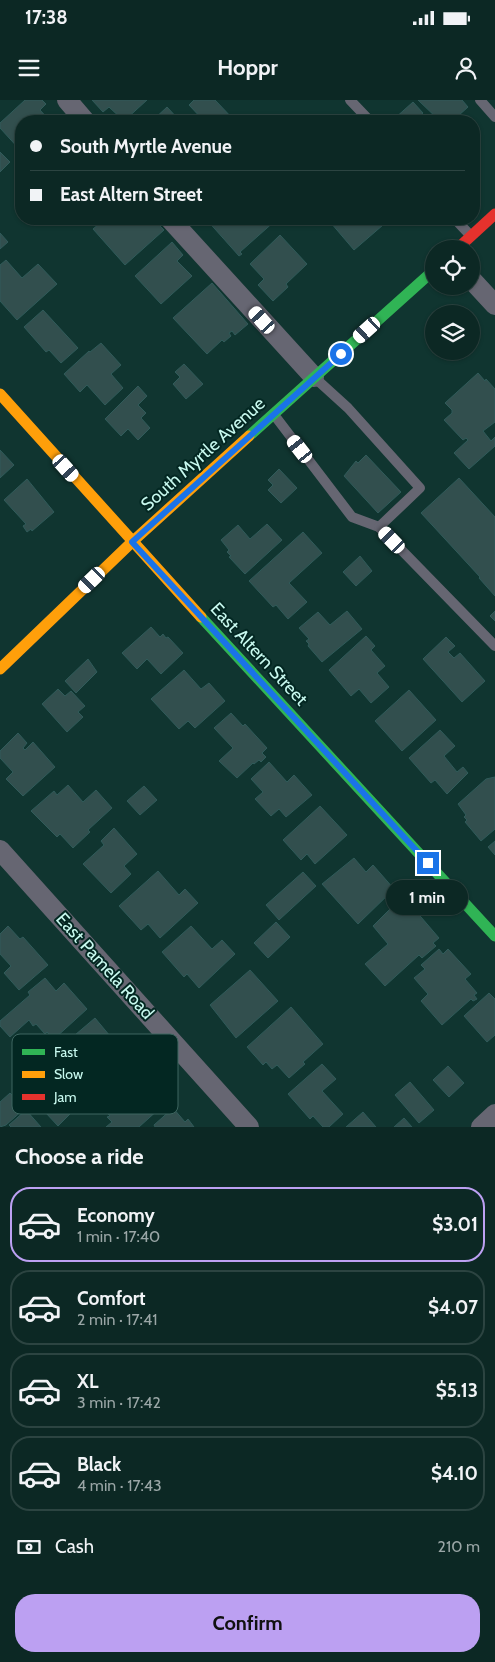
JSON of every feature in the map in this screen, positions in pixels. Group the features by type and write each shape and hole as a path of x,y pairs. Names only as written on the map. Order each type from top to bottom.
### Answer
{"street":[{"path":"67,100 80,115"},
{"path":"467,240 495,214"},
{"path":"175,225 314,378"},
{"name":"South Myrtle Avenue","path":"0,669 132,542 425,278"},
{"path":"480,289 495,305"},
{"name":"East Altern Street","path":"0,394 132,542 495,936"},
{"name":"East Pamela Road","path":"0,850 165,1034"},
{"name":"East Pamela Road","path":"178,1048 249,1127"},
{"path":"481,1127 495,1114"}],"lane":[{"path":"350,100 364,115"},
{"path":"480,100 495,117"},
{"path":"461,225 471,236"},
{"path":"314,378 348,408 420,488 379,527"},
{"path":"273,414 352,517 379,527 495,646"}],"building":[{"path":"25,100 42,100 46,104 40,110 45,115 15,115 15,144 0,128 0,123"},
{"path":"92,100 147,100 131,115 118,115 109,107 103,112"},
{"path":"194,100 215,100 229,115 198,115 189,105"},
{"path":"418,100 462,100 468,107 459,115 434,115"},
{"path":"413,102 423,113 421,115 398,115"},
{"path":"167,107 174,115 158,115"},
{"path":"0,152 10,162 0,172"},
{"path":"98,225 159,225 164,230 125,265 93,229"},
{"path":"211,225 270,225 240,252 242,254 239,256"},
{"path":"333,225 383,225 354,250"},
{"path":"0,233 8,242 0,249"},
{"path":"280,235 307,264 286,284 288,287 273,301 258,285 264,279 250,264"},
{"path":"172,242 183,255 177,261 192,276 161,304 135,276"},
{"path":"6,260 22,278 38,264 57,284 17,320 0,301 0,265"},
{"path":"212,283 248,324 235,335 232,331 229,333 231,336 224,342 222,340 207,354 173,318"},
{"path":"43,310 78,348 61,363 49,350 46,352 24,327"},
{"path":"101,343 121,365 111,374 123,388 105,405 87,385 80,392 64,374 89,351"},
{"path":"184,364 203,384 186,399 173,384 180,377 175,372"},
{"path":"478,373 495,389 495,422 483,431 491,441 495,437 495,446 469,469 454,453 468,440 466,438 463,440 444,420 452,413 452,410 445,403"},
{"path":"138,386 147,396 138,405 146,413 141,418 150,428 138,440 128,429 121,436 105,419"},
{"path":"0,450 14,465 0,478"},
{"path":"366,455 401,492 378,513 344,476 356,461 358,463"},
{"path":"279,469 297,488 281,503 268,490 273,485 268,480"},
{"path":"459,478 495,517 495,596 421,513"},
{"path":"27,479 54,512 32,531 31,529 27,532 23,526 26,524 4,500"},
{"path":"267,524 282,540 245,574 229,557 231,556 227,552 229,550 221,540 238,525 250,539"},
{"path":"303,532 322,553 289,583 307,602 288,619 276,605 273,607 249,581"},
{"path":"360,556 372,571 356,586 343,572"},
{"path":"347,611 362,629 322,662 308,646 309,644 306,641 309,639 299,628 318,612 330,625"},
{"path":"495,611 495,621 490,616"},
{"path":"151,627 160,637 163,634 166,638 168,637 183,653 161,674 147,659 137,669 122,653"},
{"path":"366,636 375,646 371,650 385,666 377,673 389,687 371,703 359,689 351,696 329,670"},
{"path":"446,637 455,646 448,652 454,658 460,653 485,681 462,702 423,659"},
{"path":"88,659 97,672 76,693 65,681"},
{"path":"184,670 201,689 209,683 225,701 195,728 188,721 179,729 151,699"},
{"path":"58,689 65,696 71,691 85,706 78,712 83,717 67,732 42,704"},
{"path":"409,690 436,720 402,751 375,721"},
{"path":"231,713 243,726 245,724 267,748 262,753 266,757 261,762 259,760 253,763 237,778 219,761 233,748 214,728"},
{"path":"440,730 455,746 444,756 457,772 463,767 468,773 447,794 435,780 431,783 409,758"},
{"path":"18,733 27,743 23,748 25,750 33,742 55,767 23,796 6,779 13,772 0,758 0,751"},
{"path":"269,762 287,782 294,775 312,795 286,817 279,809 271,816 255,799 263,792 251,779"},
{"path":"495,777 495,829 481,841 465,822 467,820 464,817 466,815 458,804 486,779"},
{"path":"68,785 83,802 96,790 112,808 88,830 90,832 73,848 60,834 57,837 31,811 54,791 57,795"},
{"path":"144,786 157,800 140,815 127,801"},
{"path":"320,806 347,835 315,864 307,854 301,860 283,840"},
{"path":"114,828 137,854 124,866 131,874 111,893 83,864 104,845 101,841"},
{"path":"495,841 495,855 488,847"},
{"path":"354,858 366,872 373,865 394,889 358,924 322,884"},
{"path":"158,871 179,895 185,889 198,903 160,938 148,924 141,930 119,906"},
{"path":"303,872 316,886 279,920 266,905"},
{"path":"399,900 411,913 415,910 439,938 433,943 436,946 422,958 419,955 385,986 365,964 388,944 373,926"},
{"path":"276,922 290,937 268,958 254,943"},
{"path":"8,926 20,939 23,937 48,965 19,990 4,973 11,966 0,954 0,934"},
{"path":"191,926 212,949 222,940 235,954 199,988 187,974 184,977 162,952"},
{"path":"439,949 443,954 448,949 471,974 465,979 477,993 474,995 477,999 473,1001 471,999 442,1025 421,1001 428,994 414,978 425,969 421,965"},
{"path":"250,970 278,1001 236,1038 210,1005"},
{"path":"45,978 56,991 64,983 87,1009 60,1034 49,1034 47,1032 45,1034 36,1024 33,1026 29,1020 10,1037 0,1026 0,1021 30,995 28,992"},
{"path":"489,993 495,999 495,1035 487,1042 464,1016"},
{"path":"291,1007 323,1044 289,1078 277,1065 272,1069 266,1062 263,1065 247,1047"},
{"path":"95,1018 108,1034 76,1034"},
{"path":"322,1064 336,1079 322,1091 343,1114 329,1127 323,1127 313,1116 310,1119 288,1094"},
{"path":"448,1066 464,1083 449,1097 433,1080"},
{"path":"410,1082 434,1110 419,1123 395,1095"},
{"path":"10,1093 12,1095 12,1114 18,1114 6,1125 0,1127 0,1102"},
{"path":"363,1112 376,1127 346,1127"},
{"path":"21,1114 30,1114 41,1127 11,1127 9,1125"},
{"path":"47,1114 70,1114 58,1126"},
{"path":"108,1114 153,1114 139,1127 106,1127 112,1122 107,1117 110,1116"},
{"path":"166,1114 178,1114 185,1122 188,1119 194,1127 155,1127 154,1125"},
{"path":"404,1118 412,1127 394,1127"}],"traffic: fast":[{"path":"249,436 425,278"},
{"path":"201,617 495,936"}],"traffic: slow":[{"path":"0,394 201,617"},
{"path":"0,669 132,542 249,436"}],"traffic: jam":[{"path":"467,240 495,214"}],"route":[{"path":"341,354 132,542 428,863"}]}
